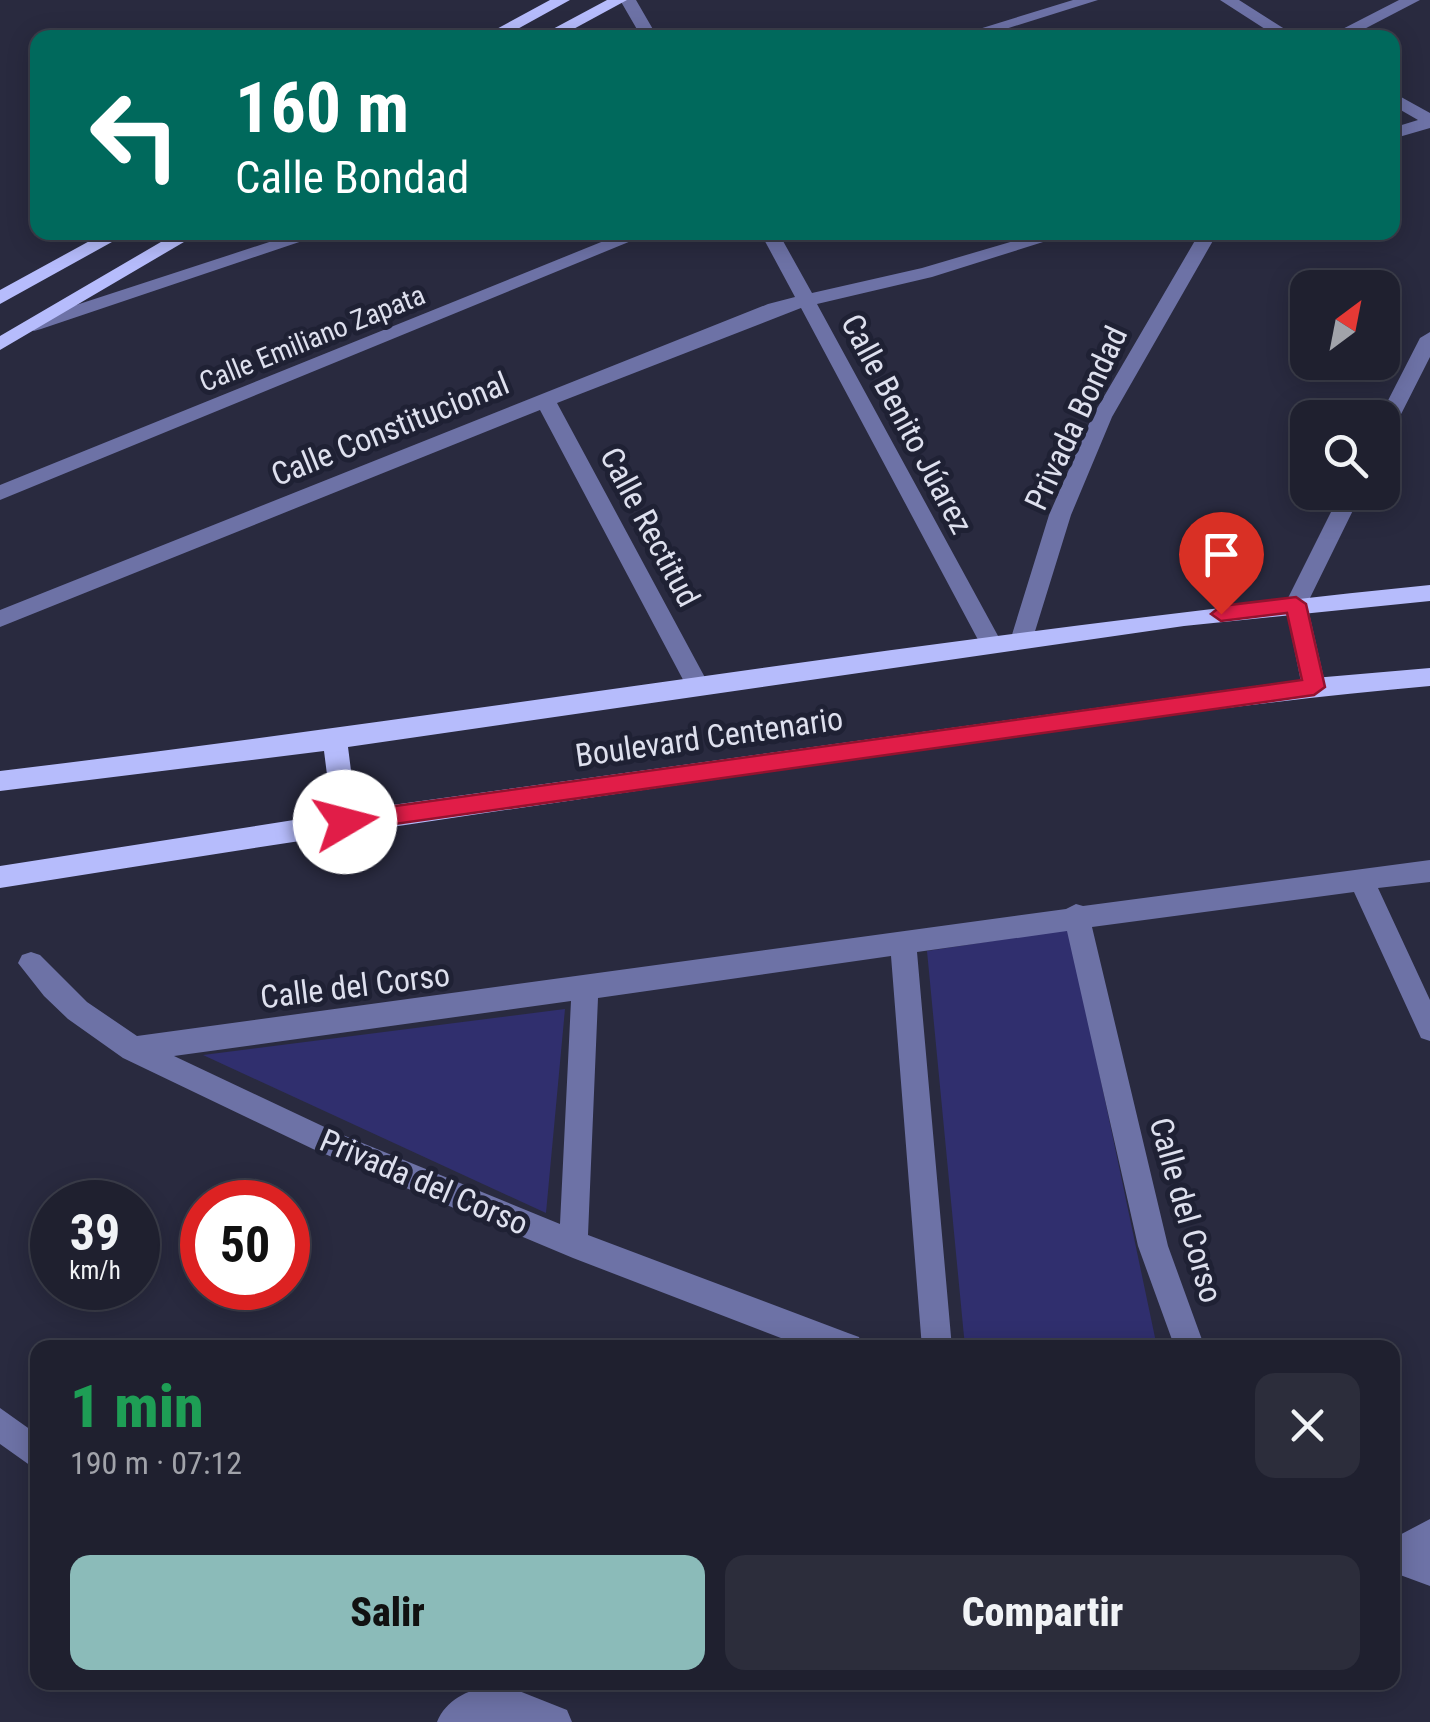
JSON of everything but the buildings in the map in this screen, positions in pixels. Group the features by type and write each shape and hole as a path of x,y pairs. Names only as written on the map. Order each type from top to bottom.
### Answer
{"main road":[{"path":"504,30 562,0"},
{"path":"560,30 619,0"},
{"path":"0,298 106,240"},
{"path":"0,344 178,240"},
{"name":"Boulevard Centenario","path":"3,778 334,739 697,685 1296,604 1430,593"},
{"name":"Boulevard Centenario","path":"0,877 345,822 1314,687 1430,677"},
{"path":"334,739 345,822"}],"street":[{"path":"628,0 645,30"},
{"path":"986,30 1090,0"},
{"path":"1228,0 1278,30"},
{"path":"1349,30 1412,0"},
{"path":"1400,103 1430,121"},
{"path":"1400,131 1430,121"},
{"path":"34,325 295,240"},
{"name":"Calle Emiliano Zapata","path":"0,493 624,240"},
{"name":"Calle Benito Júarez","path":"774,240 992,645"},
{"name":"Calle Constitucional","path":"0,619 804,298 925,274 1039,240"},
{"name":"Privada Bondad","path":"1021,641 1060,515 1102,418 1203,240"},
{"path":"1398,400 1430,338"},
{"name":"Calle Rectitud","path":"545,400 697,685"},
{"path":"1314,687 1296,604 1343,510"},
{"name":"Calle del Corso","path":"133,1049 586,991 1076,915 1430,871"},
{"path":"1361,880 1430,1029"},
{"name":"Calle del Corso","path":"1076,915 1154,1246 1187,1340"},
{"path":"903,942 936,1340"},
{"name":"Privada del Corso","path":"30,963 74,1012 133,1049 359,1159 827,1340"},
{"path":"573,1244 586,991"},
{"path":"0,1424 30,1449"},
{"path":"1400,1554 1430,1535"},
{"path":"1400,1558 1430,1570"},
{"path":"454,1722 469,1705 496,1700 555,1722"}],"shaded area":[{"path":"1069,929 1156,1340 964,1340 927,951"},
{"path":"565,1009 546,1213 203,1055"}],"route":[{"path":"345,822 1314,687 1296,604 1221,614"}]}
